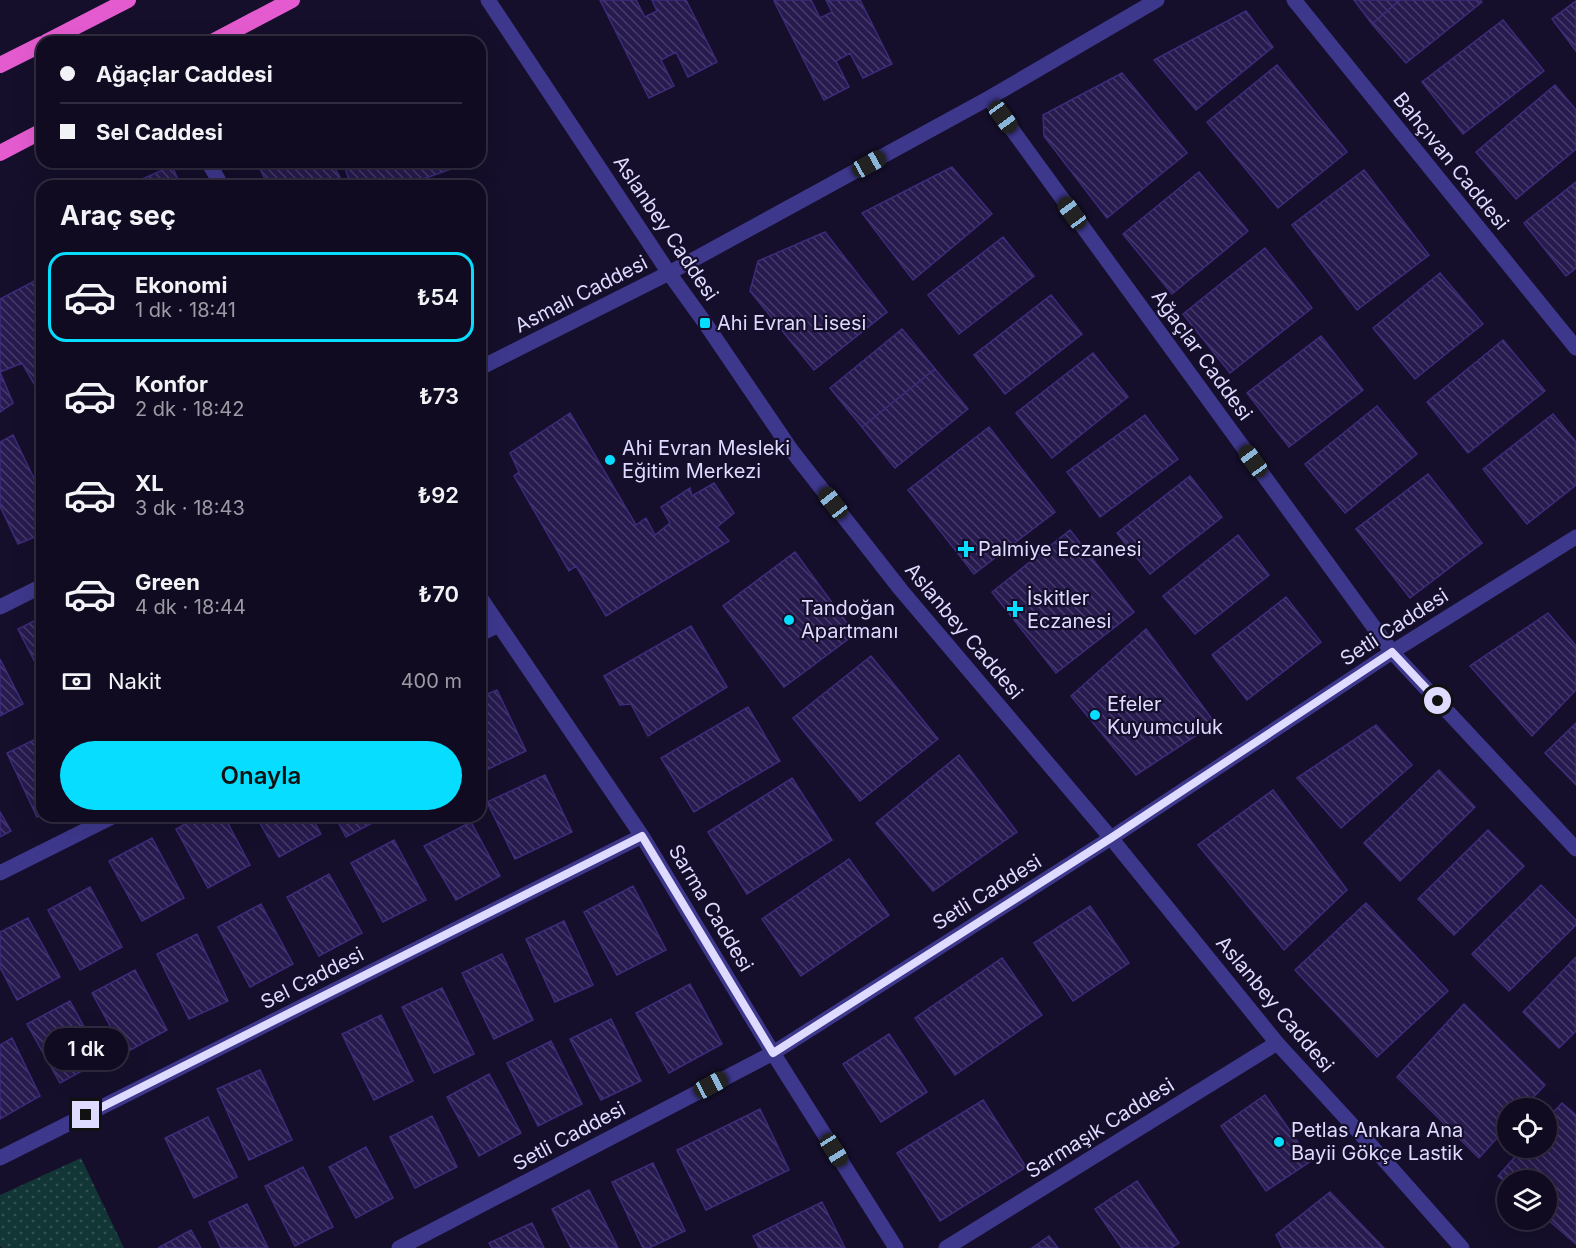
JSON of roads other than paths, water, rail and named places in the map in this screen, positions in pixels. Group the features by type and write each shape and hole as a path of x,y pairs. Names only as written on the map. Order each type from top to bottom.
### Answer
{"highway":[{"path":"58,36 128,0"},
{"path":"223,36 292,0"},
{"path":"0,65 36,47"},
{"path":"0,153 36,134"}],"street":[{"name":"Aslanbey Caddesi","path":"488,0 669,273 792,451 901,590 1111,838 1277,1043 1377,1152 1459,1247"},
{"name":"Asmalı Caddesi","path":"486,365 669,273 989,98 1157,0"},
{"name":"Bahçıvan Caddesi","path":"1294,0 1576,348"},
{"name":"Ağaçlar Caddesi","path":"989,98 1392,652 1576,849"},
{"name":"Setli Caddesi","path":"399,1248 773,1053 1111,838 1392,652 1576,537"},
{"path":"0,607 36,589"},
{"name":"Sarma Caddesi","path":"486,606 642,836 773,1053 896,1248"},
{"path":"486,631 499,625"},
{"path":"0,873 102,822"},
{"name":"Sel Caddesi","path":"0,1158 642,836"},
{"name":"Sarmaşık Caddesi","path":"946,1248 1277,1043"}],"place":[{"name":"Ahi Evran Lisesi","path":"705,323"},
{"name":"Ahi Evran Mesleki Eğitim Merkezi","path":"610,460"},
{"name":"Palmiye Eczanesi","path":"966,549"},
{"name":"İskitler Eczanesi","path":"1015,609"},
{"name":"Tandoğan Apartmanı","path":"789,620"},
{"name":"Efeler Kuyumculuk","path":"1095,715"},
{"name":"Petlas Ankara Ana Bayii Gökçe Lastik","path":"1279,1142"}]}
